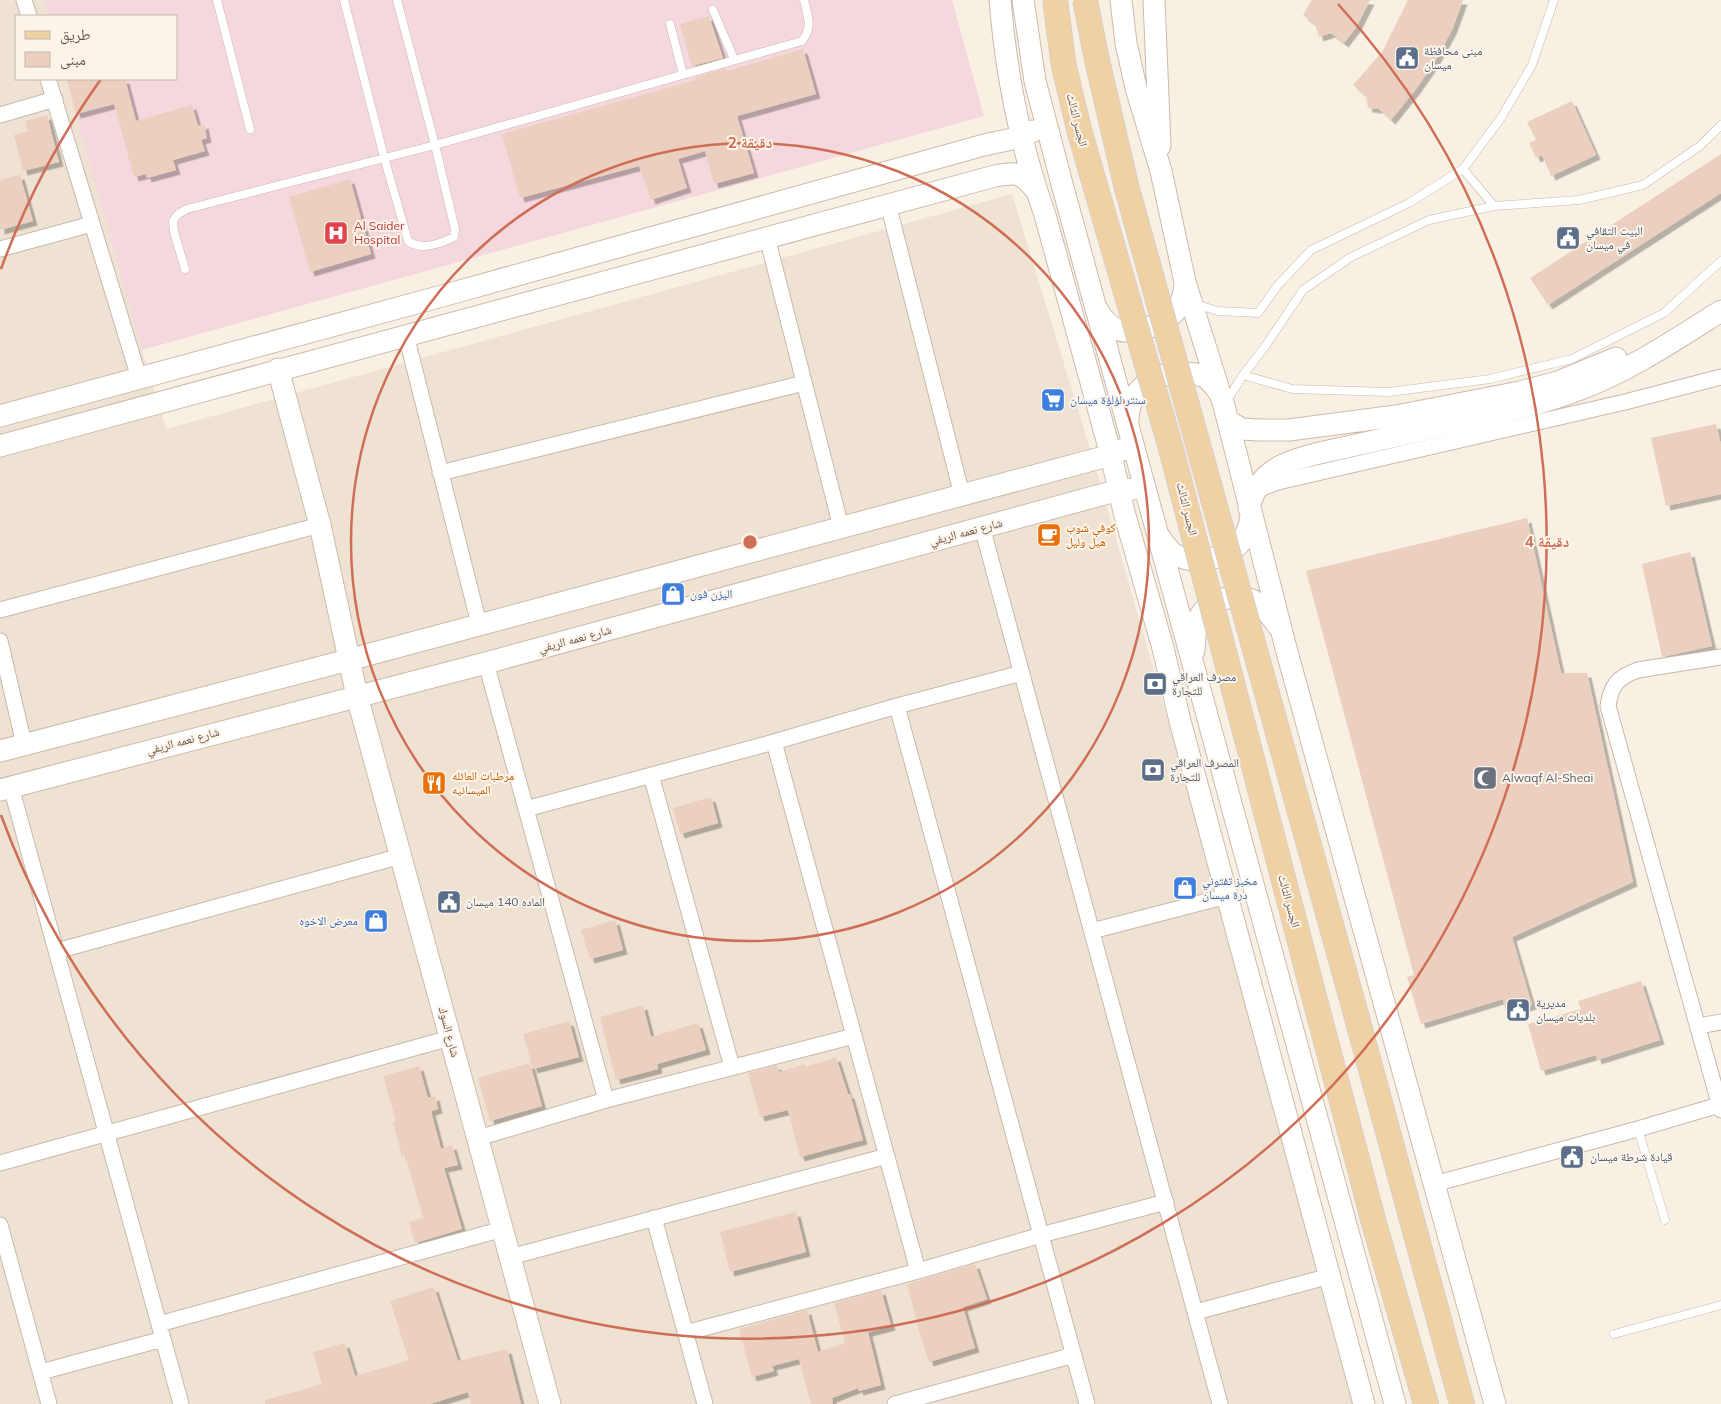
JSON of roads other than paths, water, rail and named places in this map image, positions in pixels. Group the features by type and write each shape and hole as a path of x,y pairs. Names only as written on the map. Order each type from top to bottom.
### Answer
{"main road":[{"name":"الجسر الثالث","path":"1055,0 1064,67 1080,133 1170,445 1374,1223 1426,1404"},
{"path":"1085,0 1126,186 1462,1404"}],"street":[{"path":"24,0 30,15"},
{"path":"1000,0 1007,64 1021,137 1035,189 1045,215 1111,455 1163,648 1180,721 1364,1404"},
{"path":"1023,0 1040,100 1080,254 1159,536 1395,1404"},
{"path":"1121,0 1126,43 1136,88 1161,171 1185,282 1223,406 1287,652 1495,1404"},
{"path":"1154,0 1161,171"},
{"path":"48,80 139,378"},
{"path":"0,115 55,99"},
{"path":"0,416 442,296 984,145 1021,137 1033,131 1040,121 1040,100"},
{"path":"984,145 1002,146 1007,149 1010,155 1009,167 995,176"},
{"path":"0,446 278,369 995,176 1010,173 1020,174 1035,189"},
{"path":"888,204 962,495"},
{"path":"0,249 92,224"},
{"path":"767,237 841,527"},
{"path":"1058,262 1080,254"},
{"path":"1093,302 1098,312 1108,324 1119,331 1148,328 1162,323 1174,314 1182,302 1185,282"},
{"path":"442,296 450,324"},
{"path":"1159,536 1174,554 1188,559 1205,560 1216,557 1231,550 1240,543 1250,526 1251,508 1259,483 1271,472 1306,456 1543,402 1578,390 1612,376 1721,299"},
{"path":"0,751 1111,455 1127,448 1130,437 1128,411 1138,390 1149,381 1162,375 1174,373 1202,376 1212,382 1223,406 1242,428 1289,430 1396,416 1486,400 1558,382 1662,342 1721,311"},
{"path":"406,335 479,624"},
{"name":"شارع السوك","path":"278,369 320,525 357,696 550,1404"},
{"path":"1251,508 1262,488 1278,482 1625,402 1721,377"},
{"path":"440,473 804,383"},
{"name":"شارع نعمه الريفي","path":"6,788 486,663 1119,490 1135,489 1147,496"},
{"path":"0,610 320,525"},
{"path":"982,527 1220,1404"},
{"path":"1198,679 1194,655 1198,623 1202,613 1216,602 1226,598 1235,596 1252,599 1267,610 1278,626 1287,652"},
{"path":"0,641 24,744"},
{"path":"1434,1184 1720,1108 1608,706 1610,694 1616,682 1626,674 1638,670 1721,657"},
{"path":"486,663 606,1100"},
{"path":"526,809 1022,673"},
{"path":"897,706 1087,1404"},
{"path":"774,742 918,1271"},
{"path":"651,775 732,1067"},
{"path":"6,788 57,951 181,1404"},
{"path":"57,951 400,856"},
{"path":"1092,931 1227,896"},
{"path":"1698,1026 1721,1022"},
{"path":"478,1138 606,1100 854,1036"},
{"path":"0,1163 450,1038"},
{"path":"510,1257 887,1156"},
{"path":"1309,1202 1337,1194"},
{"path":"686,1333 1166,1202"},
{"path":"654,1218 705,1404"},
{"path":"0,1224 6,1267 49,1404"},
{"path":"159,1324 503,1229"},
{"path":"1196,1312 1330,1276"},
{"path":"40,1372 163,1339"},
{"path":"895,1404 1074,1354"}],"lane":[{"path":"217,0 250,129"},
{"path":"344,0 384,158 408,241 414,246 423,247 454,237 455,229 397,0"},
{"path":"184,269 173,221 178,214 187,209 435,145 802,41 809,32 809,22 804,0"},
{"path":"1191,302 1218,311 1258,313 1278,285 1311,250 1410,203 1463,169 1501,118 1532,65 1554,0"},
{"path":"713,10 734,59"},
{"path":"670,24 683,74"},
{"path":"1223,406 1303,290 1351,257 1429,220 1494,206 1579,200 1643,185 1700,146 1721,125"},
{"path":"1463,169 1494,206"},
{"path":"1243,375 1292,389 1389,392 1490,379 1572,360 1664,313 1721,261"},
{"path":"1638,1129 1664,1220"},
{"path":"1614,1334 1721,1305"}],"place":[{"name":"مبنى محافظة ميسان","path":"1407,58"},
{"name":"ِAl Saider Hospital","path":"336,233"},
{"name":"البيت الثقافي في ميسان","path":"1568,238"},
{"name":"سنتر لؤلؤة ميسان","path":"1053,400"},
{"name":"كوفي شوب هيل وليل","path":"1049,535"},
{"name":"اليزن فون","path":"673,594"},
{"name":"مصرف العراقي للتجارة","path":"1155,684"},
{"name":"المصرف العراقي للتجارة","path":"1153,770"},
{"name":"Alwaqf Al-Sheai","path":"1485,778"},
{"name":"مرطبات العائله الميسانيه","path":"434,783"},
{"name":"مخبز تفتوني درة ميسان","path":"1185,888"},
{"name":"الماده 140 ميسان","path":"449,902"},
{"name":"معرض الاخوه","path":"376,921"},
{"name":"مديرية بلديات ميسان","path":"1518,1010"},
{"name":"قيادة شرطة ميسان","path":"1572,1157"}]}
